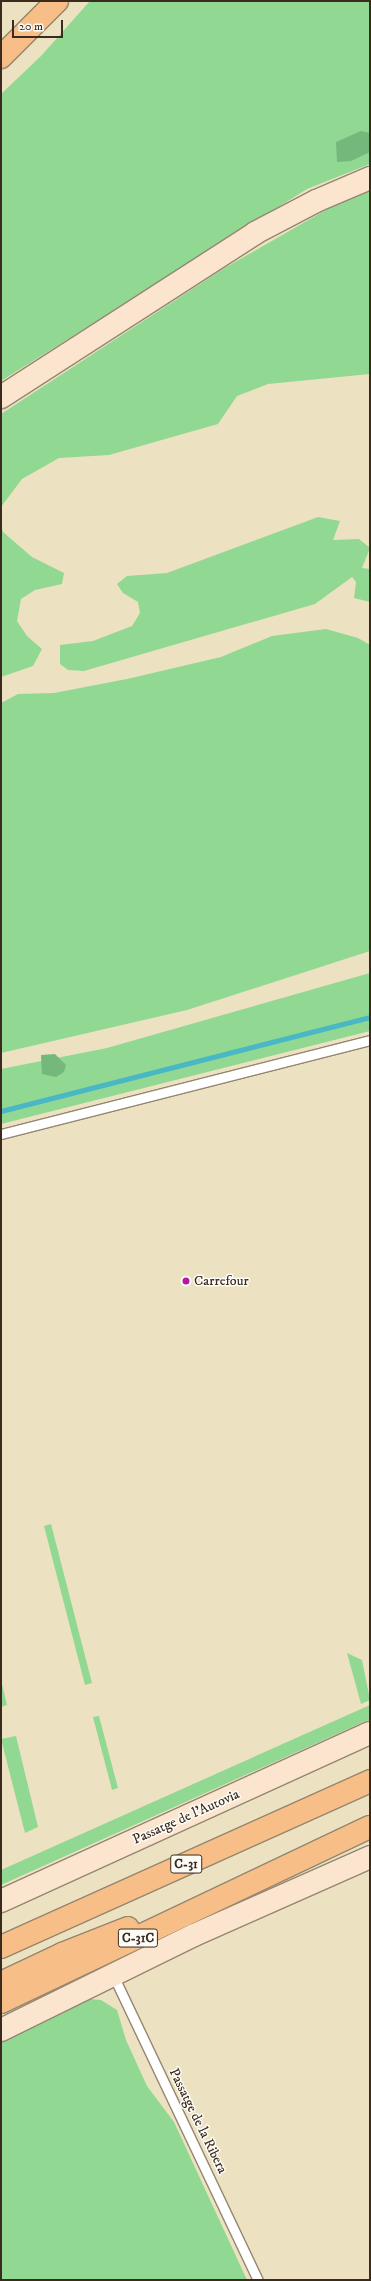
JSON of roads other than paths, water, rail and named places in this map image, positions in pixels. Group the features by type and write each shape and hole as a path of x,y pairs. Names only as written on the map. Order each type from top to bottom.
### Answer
{"highway":[{"path":"1,57 57,1"},
{"name":"C-31","path":"1,1946 370,1781"},
{"path":"1,1983 62,1954 275,1870 370,1827"},
{"name":"C-31C","path":"1,2002 68,1972 275,1870"}],"street":[{"path":"1,397 255,233 316,201 370,178"},
{"name":"Passatge de l'Autovia","path":"1,1901 370,1733"},
{"path":"1,2030 192,1936 370,1857"}],"lane":[{"path":"1,1134 370,1040"},
{"name":"Passatge de la Ribera","path":"113,1975 258,2280"}],"waterway":[{"path":"1,1111 370,1017"}],"place":[{"name":"Carrefour","path":"186,1281"}]}
